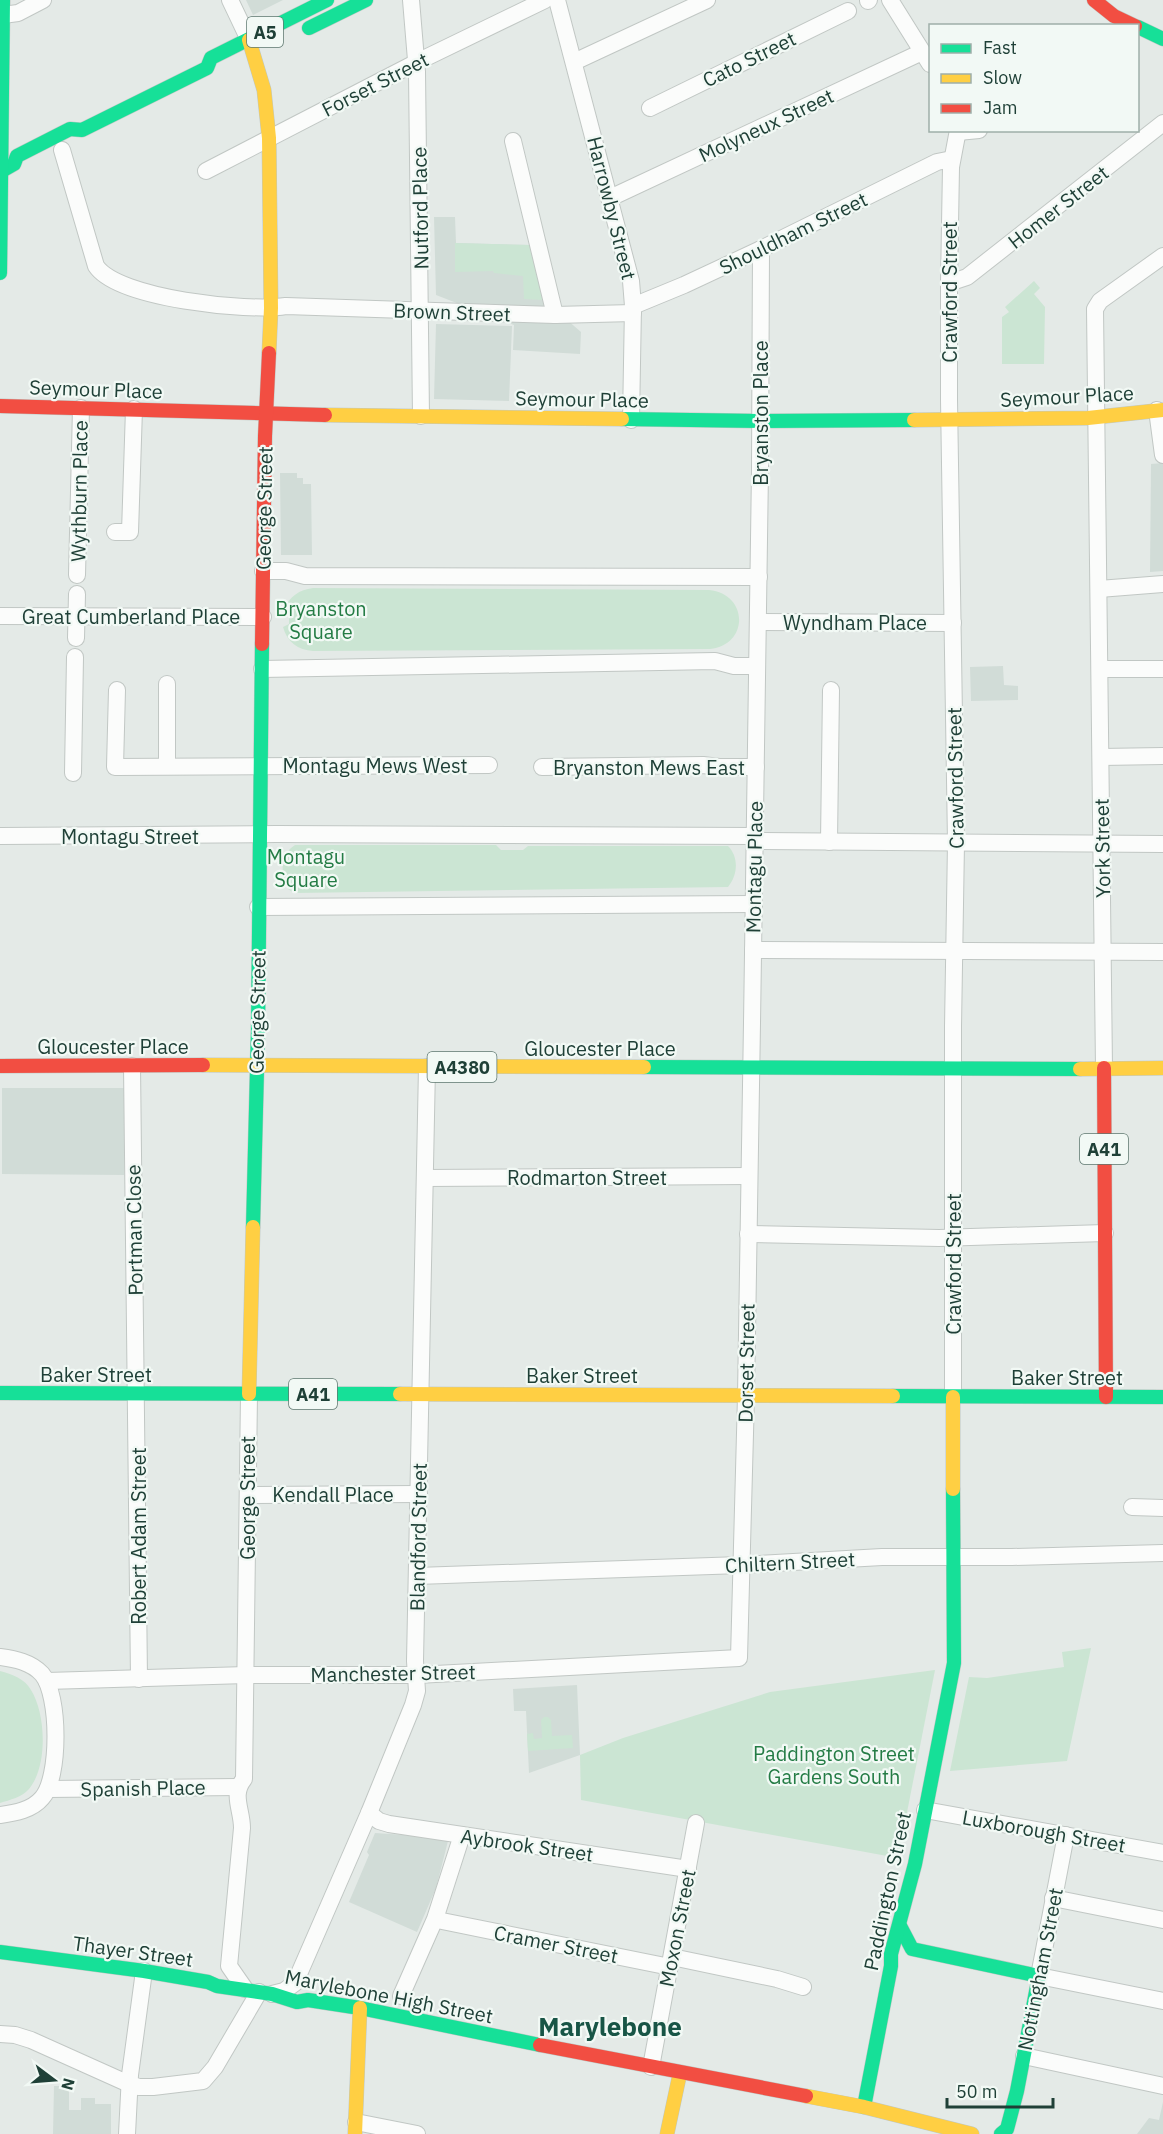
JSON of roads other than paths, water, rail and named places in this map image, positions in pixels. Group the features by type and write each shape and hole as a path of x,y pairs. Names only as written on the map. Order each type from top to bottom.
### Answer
{"main road":[{"name":"A5","path":"1,171 19,167 17,156 70,129 82,130 213,70 211,58 253,51 327,0"},
{"name":"A5","path":"301,32 366,0"},
{"path":"1094,0 1114,16 1131,24"},
{"path":"0,273 2,16"},
{"path":"1139,28 1163,39"},
{"name":"George Street","path":"249,1394 262,617 271,308 269,138 264,88 253,51"},
{"name":"A5","path":"57,153 76,143 82,130"},
{"name":"Seymour Place","path":"0,405 267,414 760,421 1098,417 1160,410"},
{"name":"Gloucester Place","path":"0,1066 1163,1068"},
{"name":"York Street","path":"1104,1068 1106,1396"},
{"name":"Baker Street","path":"0,1393 1163,1397"},
{"name":"Paddington Street","path":"869,2108 893,1945 915,1864 954,1663 953,1397"},
{"path":"900,1926 912,1949"},
{"path":"891,1966 902,1954 912,1949 1038,1976"},
{"name":"Thayer Street","path":"0,1952 144,1971 259,1992"},
{"name":"Nottingham Street","path":"1005,2132 1024,2056 1038,1976"},
{"name":"Marylebone High Street","path":"259,1992 297,2002 308,2000 360,2008 680,2073 869,2108 927,2128 972,2134"},
{"path":"355,2128 360,2008"},
{"path":"667,2134 680,2073"}],"street":[{"path":"2,16 18,14 43,0"},
{"path":"230,0 253,51"},
{"name":"Nutford Place","path":"411,0 417,62 421,416"},
{"name":"Forset Street","path":"206,171 417,62 545,0"},
{"name":"Harrowby Street","path":"557,0 632,281 630,420"},
{"path":"573,58 707,0"},
{"path":"890,0 926,58"},
{"name":"Cato Street","path":"650,108 848,10"},
{"name":"Molyneux Street","path":"610,198 926,58"},
{"name":"Homer Street","path":"949,283 967,277 1163,123"},
{"name":"Crawford Street","path":"953,1397 956,843 949,283 952,159 958,132"},
{"path":"513,141 555,315"},
{"name":"Brown Street","path":"57,153 96,266 100,272 131,287 194,302 258,309 286,306 555,315 633,310"},
{"name":"Shouldham Street","path":"633,310 937,162 952,159"},
{"name":"Bryanston Place","path":"759,577 761,249"},
{"name":"York Street","path":"1104,1068 1095,309 1100,301 1163,256"},
{"name":"Wythburn Place","path":"76,575 81,408"},
{"path":"115,532 130,532 134,410"},
{"path":"1160,410 1163,455"},
{"path":"262,669 716,661 734,666 757,666 759,577 305,576 285,571 263,571"},
{"path":"1100,589 1163,584"},
{"path":"76,638 77,594"},
{"name":"Great Cumberland Place","path":"0,616 262,617"},
{"name":"Wyndham Place","path":"758,622 953,623"},
{"path":"73,773 75,657"},
{"name":"Montagu Place","path":"750,1068 757,666"},
{"path":"1100,669 1163,669"},
{"path":"167,684 167,766"},
{"name":"Montagu Mews West","path":"117,690 115,767 489,765"},
{"path":"829,842 831,690"},
{"path":"1101,757 1163,756"},
{"name":"Bryanston Mews East","path":"542,767 756,767"},
{"path":"259,835 755,838 829,842 1163,844"},
{"name":"Montagu Street","path":"0,837 259,835"},
{"path":"258,907 754,904"},
{"path":"753,950 1163,952"},
{"name":"Portman Close","path":"132,1066 137,1394"},
{"name":"Blandford Street","path":"295,1983 369,1813 417,1691 417,1576 428,1066"},
{"name":"Dorset Street","path":"739,1658 746,1396 750,1068"},
{"name":"Rodmarton Street","path":"425,1178 749,1176"},
{"path":"748,1234 953,1237 1105,1233"},
{"name":"Robert Adam Street","path":"137,1394 139,1679"},
{"name":"George Street","path":"229,1966 242,1828 242,1814 237,1804 237,1787 244,1779 249,1394"},
{"name":"Kendall Place","path":"248,1495 419,1494"},
{"path":"1132,1507 1163,1508"},
{"name":"Chiltern Street","path":"417,1576 741,1565 882,1557 1163,1553"},
{"path":"0,1657 19,1660 39,1672 47,1681 53,1702 54,1732 53,1763 48,1790 41,1800 31,1807 0,1815"},
{"name":"Manchester Street","path":"47,1681 246,1675 417,1675 739,1658"},
{"name":"Spanish Place","path":"48,1790 237,1787"},
{"name":"Luxborough Street","path":"925,1810 1163,1853"},
{"name":"Aybrook Street","path":"369,1813 379,1821 389,1824 688,1869"},
{"name":"Moxon Street","path":"651,2067 696,1823"},
{"path":"400,1996 438,1920 462,1835"},
{"name":"Nottingham Street","path":"1038,1976 1066,1835"},
{"path":"1053,1898 1163,1920"},
{"name":"Cramer Street","path":"438,1920 777,1979 803,1987"},
{"path":"207,1982 229,1966 259,1992 284,1991 295,1983 308,2000"},
{"path":"127,2134 129,2084 144,1971"},
{"path":"1038,1976 1163,2001"},
{"path":"0,2034 32,2040 140,2087 203,2081 215,2067 259,1992"},
{"path":"1024,2056 1163,2086"},
{"path":"355,2128 417,2134"}],"district":[{"name":"Marylebone","path":"610,2026"}],"park label":[{"name":"Bryanston Square","path":"321,620"},
{"name":"Montagu Square","path":"306,868"},
{"name":"Paddington Street Gardens South","path":"834,1764"}]}
